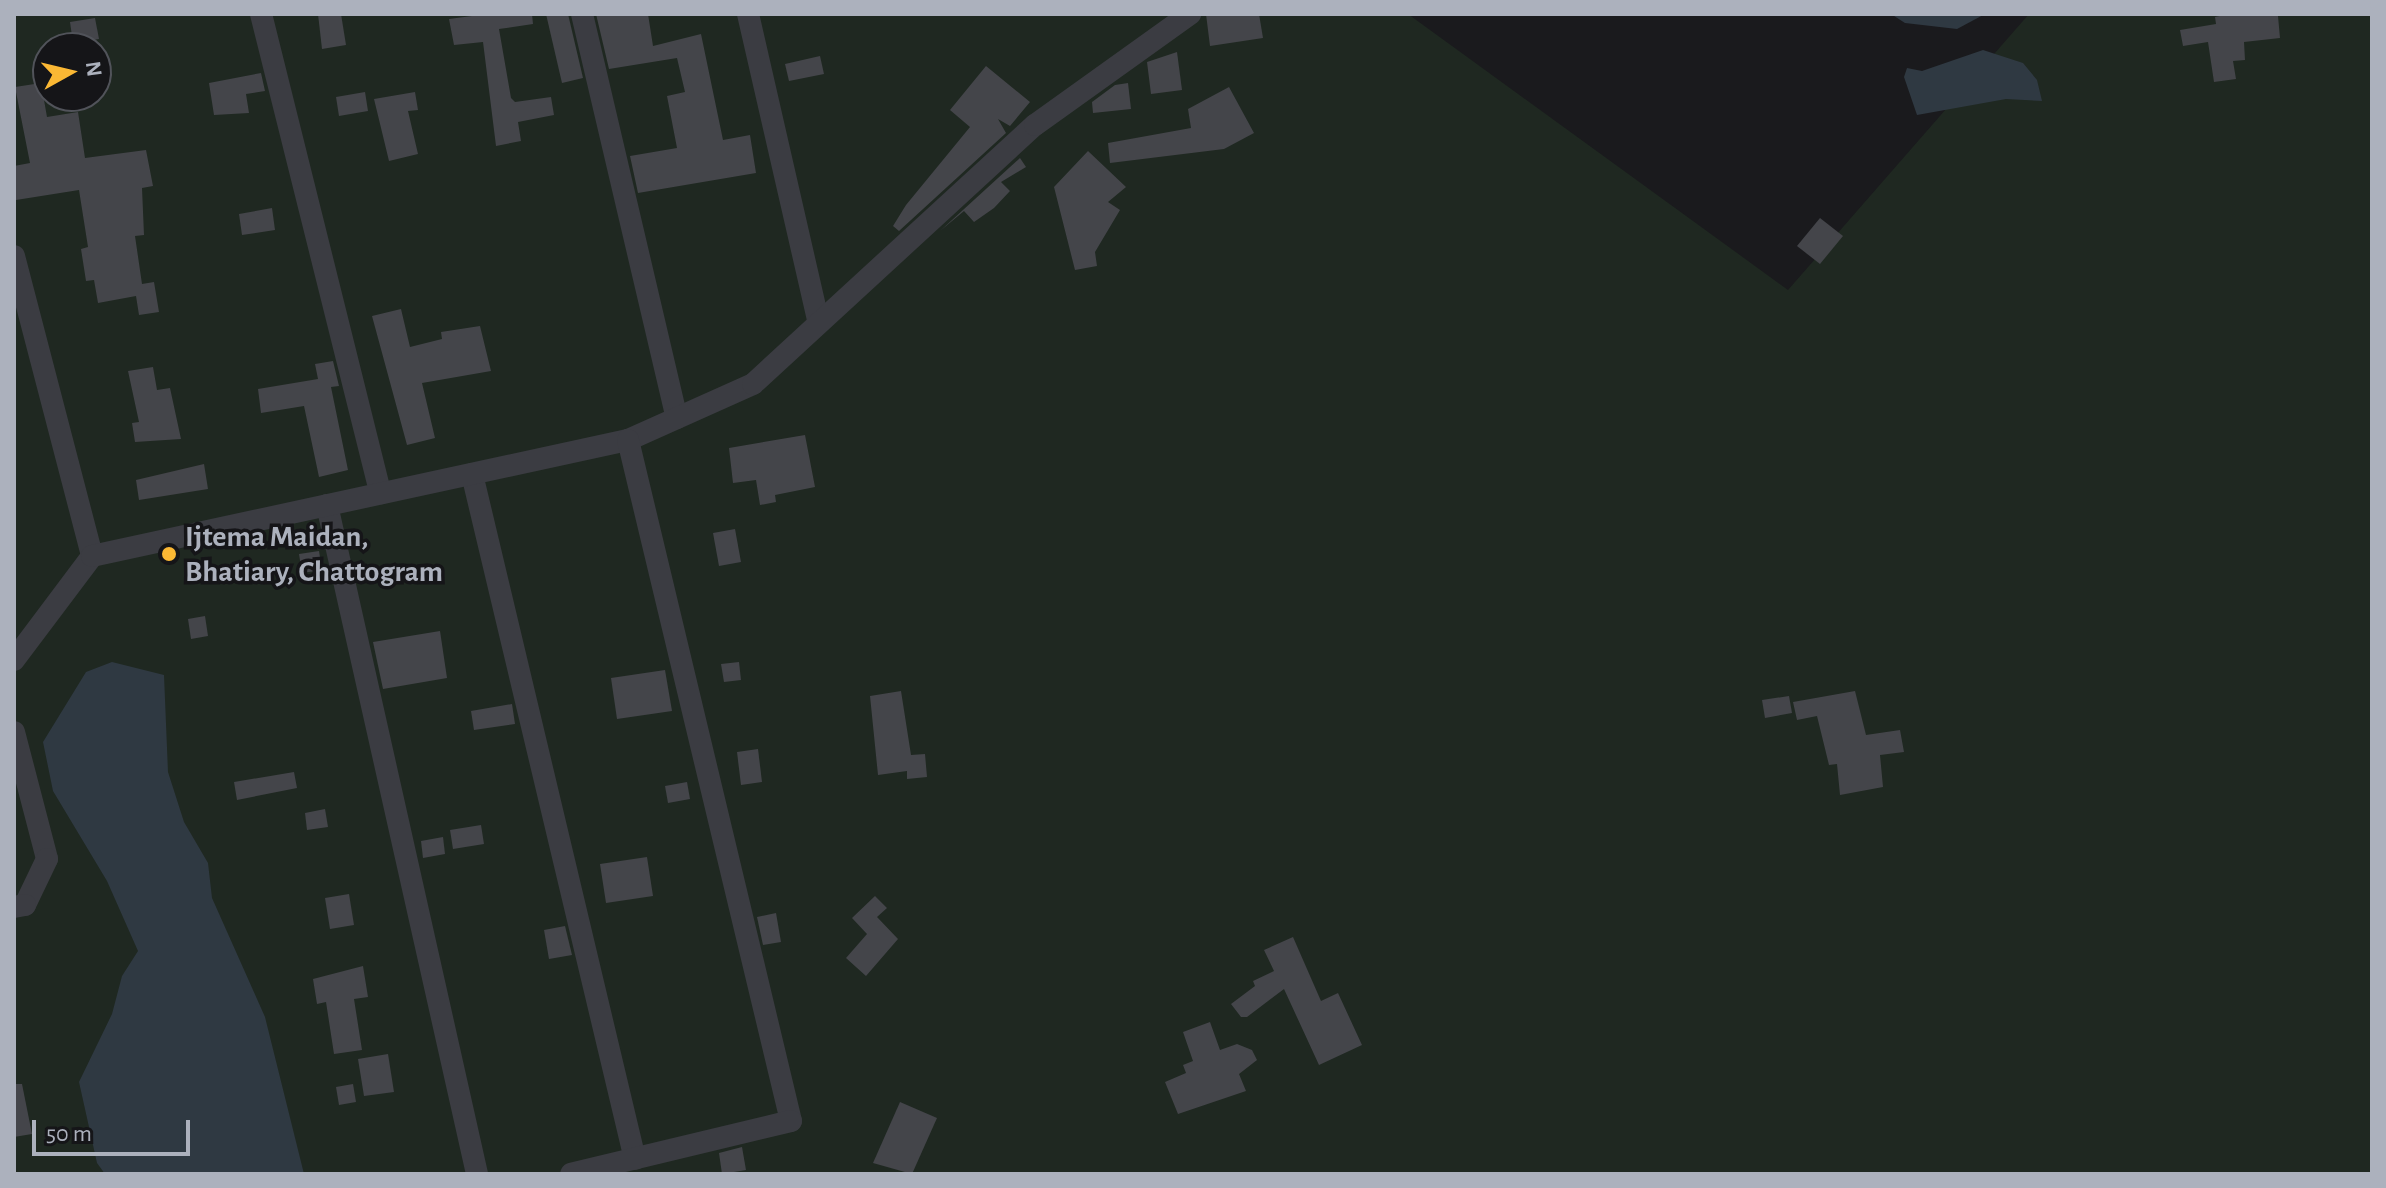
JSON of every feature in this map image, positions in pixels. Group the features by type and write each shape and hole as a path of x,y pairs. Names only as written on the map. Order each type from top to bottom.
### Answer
{"street":[{"path":"261,14 380,493"},
{"path":"582,14 677,418"},
{"path":"748,14 819,323"},
{"path":"14,660 92,556 628,440 753,384 1035,125 1190,14"},
{"path":"14,256 92,556"},
{"path":"571,1174 791,1121 628,440"},
{"path":"472,474 635,1159"},
{"path":"327,505 477,1174"},
{"path":"14,732 47,859 25,905 14,907"}],"shaded area":[{"path":"14,14 1408,14 1788,290 2029,14 2372,14 2372,1174 14,1174"},
{"path":"1891,14 1985,14 1957,29 1905,23"},
{"path":"1983,50 2023,63 2037,80 2042,101 2006,99 1917,115 1904,77 1907,68 1922,71"},
{"path":"112,662 164,675 168,772 184,822 208,863 212,898 265,1017 304,1174 105,1174 97,1163 79,1082 112,1014 122,976 138,951 107,881 53,791 43,742 86,672"}],"building":[{"path":"318,14 341,14 346,45 322,49"},
{"path":"487,14 532,14 533,24 499,29 511,98 515,102 551,97 554,115 518,122 521,141 496,146 483,42 454,45 449,19"},
{"path":"546,14 568,14 583,78 562,83"},
{"path":"596,14 648,14 653,46 701,34 723,140 750,135 756,173 638,193 630,156 677,148 667,96 685,92 677,58 609,69"},
{"path":"1206,14 1259,14 1263,38 1210,46"},
{"path":"2229,14 2278,16 2280,38 2244,42 2245,60 2233,61 2236,79 2214,82 2208,42 2183,46 2180,30 2216,24 2215,17"},
{"path":"95,18 98,32 71,32 70,22"},
{"path":"1177,52 1182,90 1151,94 1147,62"},
{"path":"820,56 824,74 789,81 785,64"},
{"path":"986,66 1030,102 1010,126 998,119 1006,133 899,231 893,226 906,205 970,127 950,110"},
{"path":"261,73 265,91 246,94 249,113 214,115 209,83"},
{"path":"1128,83 1131,109 1093,113 1092,102 1115,85"},
{"path":"32,84 32,112 46,112 47,117 78,112 85,158 146,150 153,186 142,188 144,235 135,236 142,284 154,282 159,312 139,315 136,296 98,303 94,280 86,281 81,249 88,247 79,190 16,200 14,166 30,163 15,87"},
{"path":"1229,87 1254,133 1224,149 1110,163 1108,143 1191,128 1188,109"},
{"path":"365,92 368,111 339,116 336,97"},
{"path":"415,92 418,110 408,111 418,154 389,161 374,99"},
{"path":"1088,151 1126,187 1108,202 1120,210 1095,252 1097,266 1075,270 1054,187"},
{"path":"1020,158 1026,167 1001,182 1010,191 994,208 974,222 964,211 940,231"},
{"path":"272,208 275,230 242,235 239,214"},
{"path":"1820,218 1843,236 1820,264 1797,246"},
{"path":"401,309 410,347 442,339 441,332 480,326 491,371 422,383 435,438 407,445 372,316"},
{"path":"333,361 339,386 331,387 348,470 319,477 304,406 261,413 258,389 318,379 315,364"},
{"path":"153,367 157,390 170,388 181,439 135,442 132,423 139,422 128,371"},
{"path":"805,435 815,487 775,495 776,502 760,505 756,480 733,483 729,448"},
{"path":"204,464 208,489 139,500 136,480"},
{"path":"735,529 741,562 719,566 713,533"},
{"path":"319,551 322,570 302,573 299,554"},
{"path":"205,616 208,636 191,639 188,619"},
{"path":"440,631 447,678 383,689 373,642"},
{"path":"739,662 741,680 724,682 721,664"},
{"path":"665,670 672,711 617,719 611,678"},
{"path":"901,691 911,755 925,754 927,777 907,779 907,771 878,775 870,696"},
{"path":"1855,691 1866,735 1900,730 1904,752 1880,755 1883,787 1840,795 1837,764 1829,765 1817,716 1797,720 1793,702"},
{"path":"1789,696 1792,713 1765,718 1762,700"},
{"path":"512,704 515,724 474,730 471,711"},
{"path":"758,749 762,782 741,785 737,752"},
{"path":"294,772 297,788 237,800 234,782"},
{"path":"687,782 690,799 668,803 665,786"},
{"path":"325,809 328,827 307,830 305,813"},
{"path":"481,825 484,844 453,849 450,830"},
{"path":"443,837 445,854 423,858 421,841"},
{"path":"647,857 653,896 606,903 600,864"},
{"path":"349,894 354,925 330,929 325,898"},
{"path":"875,896 887,908 877,917 898,939 866,976 846,958 867,934 852,918"},
{"path":"776,913 781,942 763,945 757,917"},
{"path":"565,926 572,955 549,959 544,930"},
{"path":"1293,937 1321,1001 1338,993 1362,1045 1319,1065 1284,989 1247,1017 1241,1017 1231,1004 1255,986 1253,981 1274,971 1264,950"},
{"path":"363,966 368,997 354,999 362,1050 334,1054 326,1002 317,1004 313,979"},
{"path":"1210,1022 1220,1050 1237,1044 1252,1050 1257,1060 1239,1074 1246,1091 1178,1114 1165,1082 1186,1073 1183,1065 1193,1061 1183,1032"},
{"path":"388,1054 394,1092 364,1096 358,1059"},
{"path":"14,1084 22,1084 32,1134 14,1137"},
{"path":"353,1084 356,1102 339,1105 336,1087"},
{"path":"900,1102 937,1118 912,1174 873,1163"},
{"path":"742,1147 746,1170 722,1174 719,1153"}],"place":[{"name":"Ijtema Maidan, Bhatiary, Chattogram","path":"169,554"}]}
